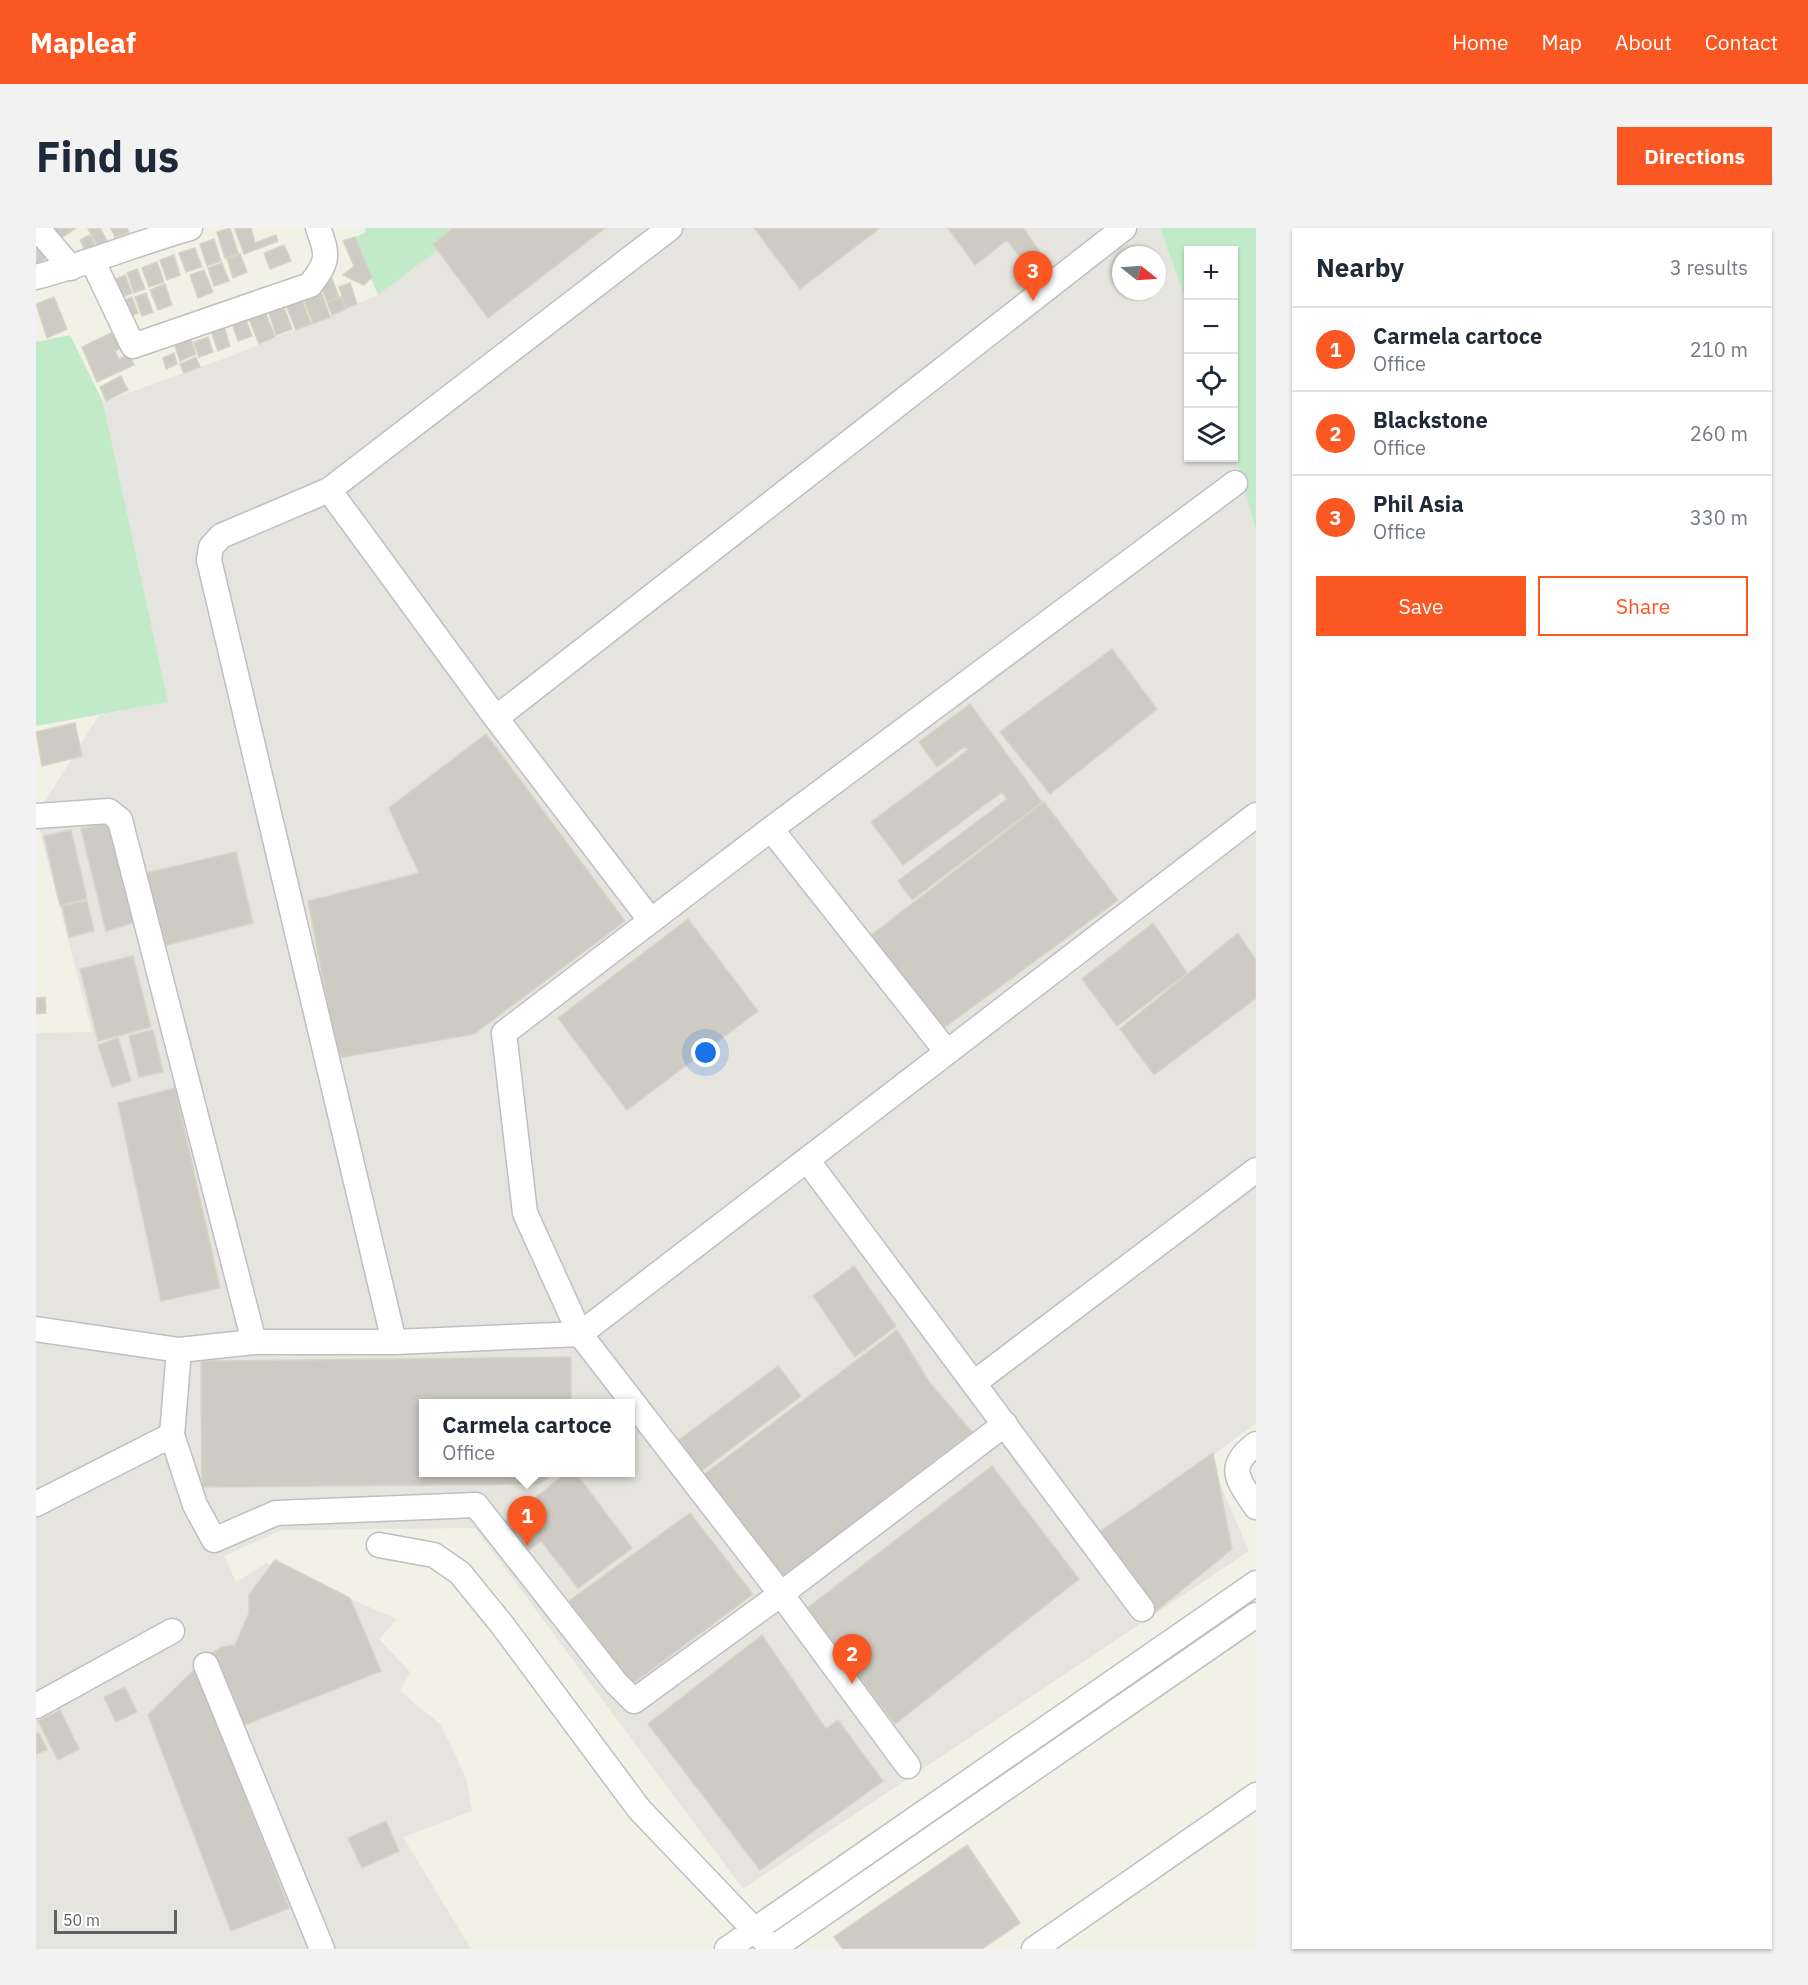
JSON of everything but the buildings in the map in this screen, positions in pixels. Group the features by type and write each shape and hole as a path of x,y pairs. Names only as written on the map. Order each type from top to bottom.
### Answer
{"street":[{"path":"37,228 82,265 133,346 309,285 324,266 325,245 318,228"},
{"path":"36,277 82,265 144,234 190,228"},
{"path":"394,1342 209,560 211,547 221,536 329,490 670,228"},
{"path":"496,718 1125,228"},
{"path":"630,1399 580,1334 525,1213 504,1033 771,829 1235,483"},
{"path":"329,490 496,718 651,921"},
{"path":"36,816 109,811 120,820 254,1342"},
{"path":"36,1329 180,1350 254,1342 394,1342 580,1334 1256,815"},
{"path":"771,829 946,1052"},
{"path":"807,1160 1142,1609"},
{"path":"974,1383 1256,1170"},
{"path":"180,1350 172,1435 195,1505 214,1540 276,1513 477,1505 616,1683 634,1701 781,1594 1005,1424"},
{"path":"635,1405 781,1594 908,1766"},
{"path":"36,1504 172,1435"},
{"path":"1256,1444 1241,1457 1236,1472 1240,1483 1256,1507"},
{"path":"379,1545 434,1555 460,1573 504,1626 639,1809 756,1929 772,1949 1256,1615"},
{"path":"727,1949 1256,1583"},
{"path":"36,1707 172,1631"},
{"path":"206,1665 322,1949"},
{"path":"1034,1949 1256,1795"}],"shaded area":[{"path":"467,228 1160,228 1184,295 1184,462 1237,462 1256,530 1256,1423 1209,1458 1249,1551 743,1889 475,1528 282,1530 224,1556 236,1582 267,1563 397,1619 379,1639 410,1672 400,1691 441,1725 466,1778 472,1811 403,1837 471,1949 36,1949 36,1033 92,1032 36,816 99,715 168,702 103,402 234,355 378,295"}],"green space":[{"path":"365,228 467,228 378,295 354,238 366,232"},
{"path":"1160,228 1256,228 1256,530 1237,462 1238,246 1184,246 1184,295"},
{"path":"70,335 103,402 168,702 36,726 36,342"}],"place":[{"name":"Phil Asia","path":"1033,301"},
{"name":"Carmela cartoce","path":"527,1546"},
{"name":"Blackstone","path":"852,1684"}]}
